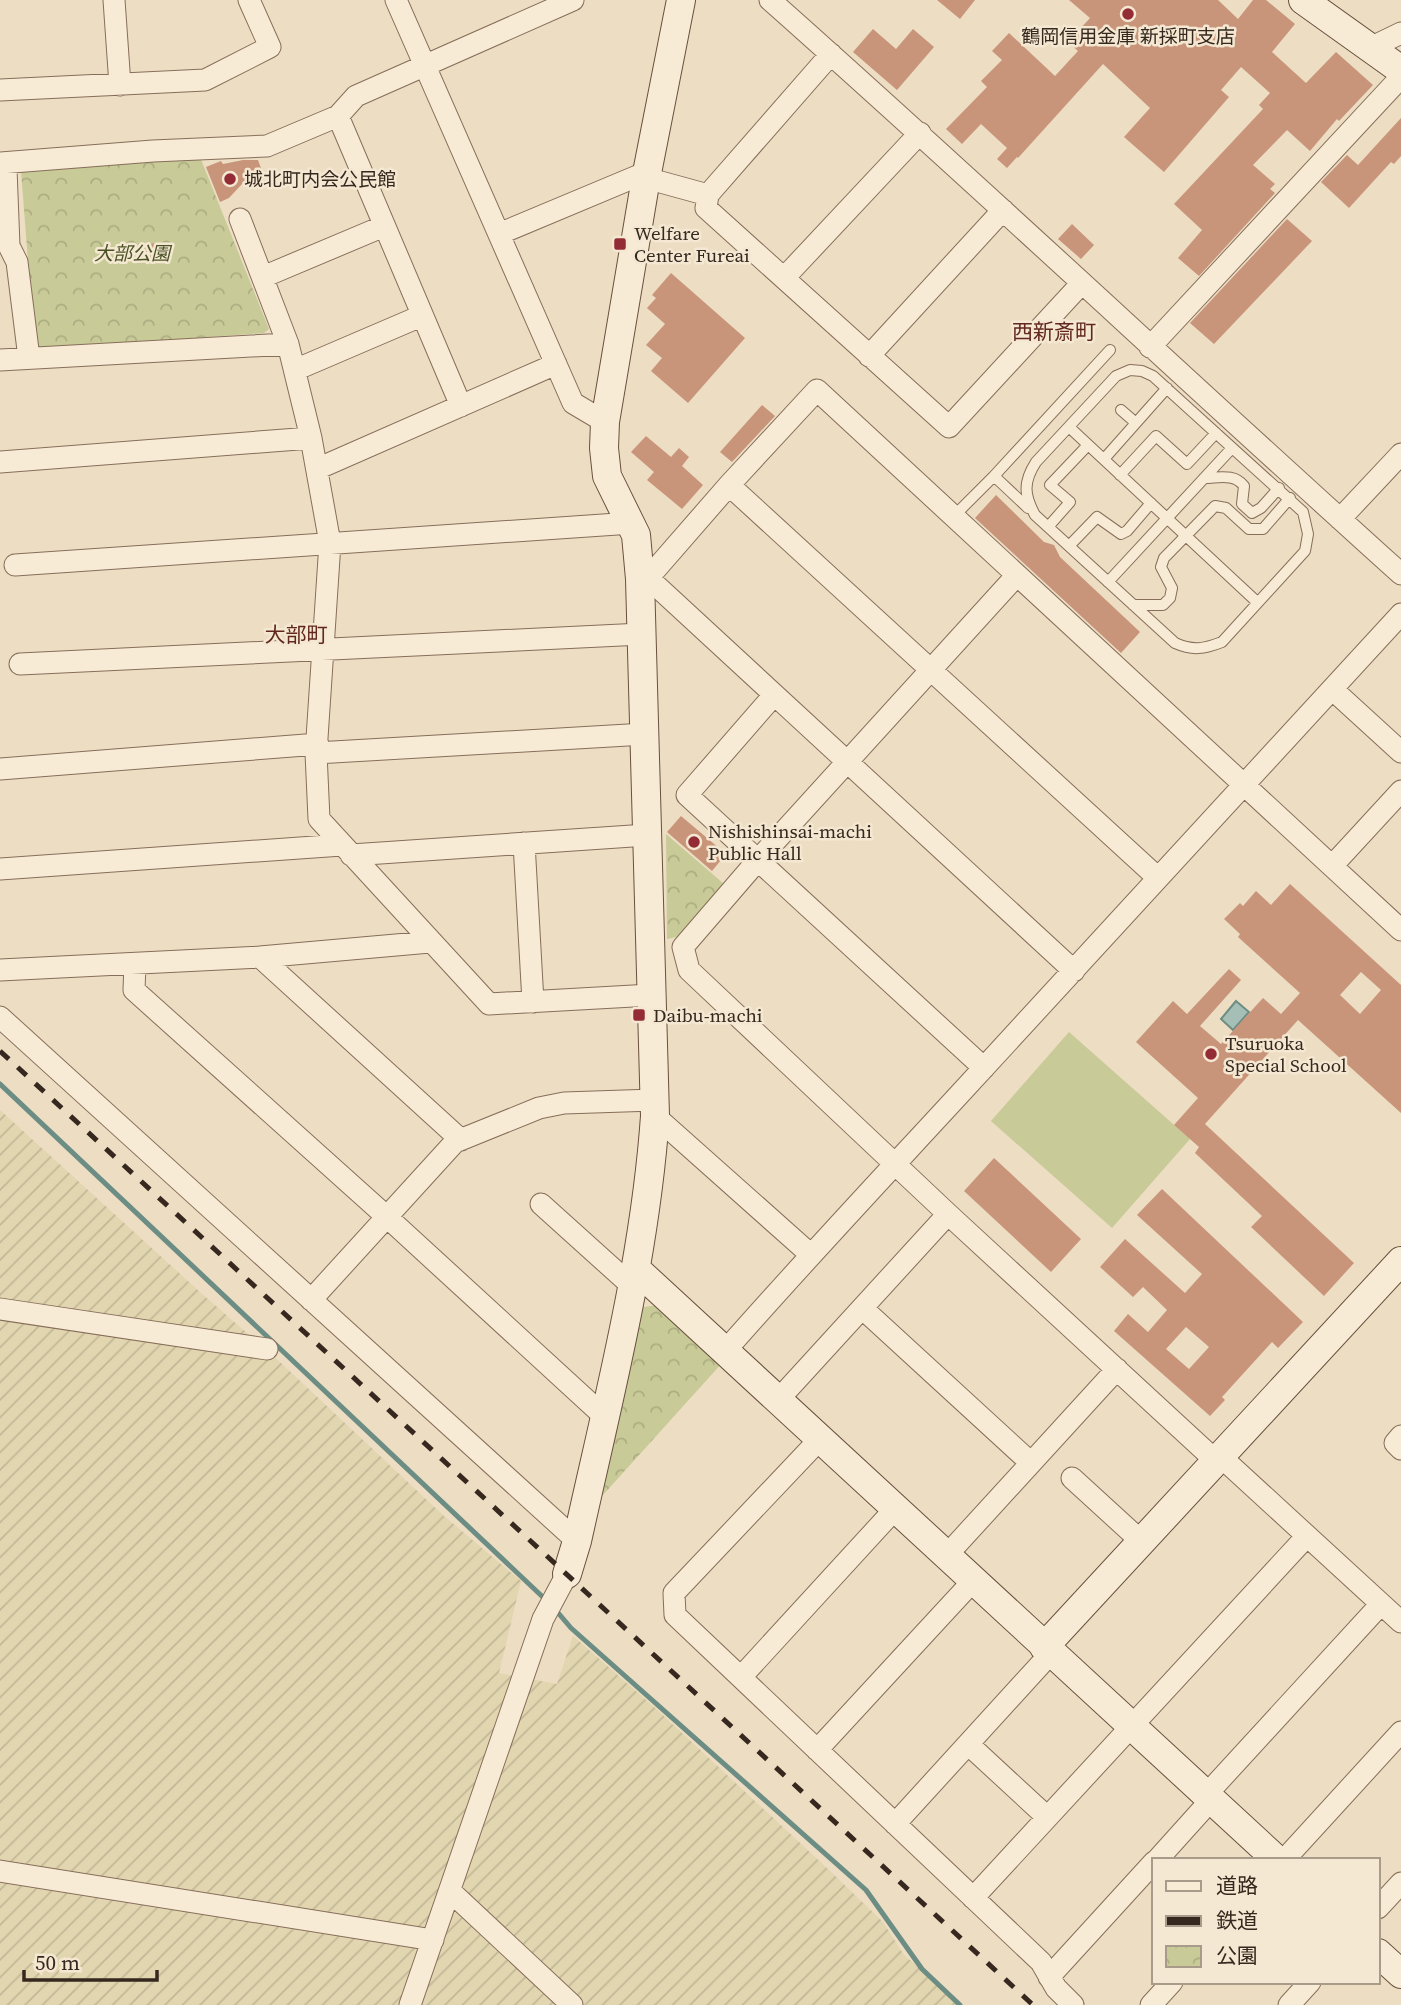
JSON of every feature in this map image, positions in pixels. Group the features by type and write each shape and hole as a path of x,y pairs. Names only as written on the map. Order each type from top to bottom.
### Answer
{"street":[{"path":"114,0 120,85"},
{"path":"0,90 205,80 270,47 249,0"},
{"path":"396,0 573,403 605,422"},
{"path":"410,2005 543,1619 567,1574 577,1541 634,1277 648,1189 655,1108 642,634 644,578 632,523 620,505 607,476 604,448 605,422 647,175 681,0"},
{"path":"770,0 920,133 1401,575"},
{"path":"1303,0 1401,70"},
{"path":"29,358 17,262 9,246 3,166 153,151 267,146 338,116 356,96 568,1"},
{"path":"1370,48 1401,33"},
{"path":"831,54 708,195 706,208 949,427 1082,283"},
{"path":"1150,347 1401,77"},
{"path":"338,116 461,406"},
{"path":"784,278 920,133"},
{"path":"499,234 647,175 708,195"},
{"path":"869,356 1003,210"},
{"path":"240,219 288,344 312,438 330,543 317,748 320,819 489,1004 651,995"},
{"path":"263,277 384,226"},
{"path":"295,370 421,316"},
{"path":"0,360 288,344"},
{"path":"317,469 556,365"},
{"path":"644,578 817,390 1401,930"},
{"path":"0,462 312,438"},
{"path":"1340,519 1401,454"},
{"path":"729,485 1157,877"},
{"path":"15,565 632,523"},
{"path":"1017,575 682,947 689,970 1117,1369 1401,1622"},
{"path":"644,578 1073,971"},
{"path":"726,1350 810,1254 896,1164 1401,614"},
{"path":"20,664 642,634"},
{"path":"1332,689 1401,752"},
{"path":"774,695 687,795 984,1068"},
{"path":"0,769 317,748 645,734"},
{"path":"1332,866 1401,791"},
{"path":"0,869 647,835"},
{"path":"524,843 533,1002"},
{"path":"0,970 260,957 430,942"},
{"path":"260,957 461,1140"},
{"path":"135,964 134,990 605,1417"},
{"path":"0,1017 577,1541"},
{"path":"311,1300 455,1142 539,1108 564,1103 655,1108 810,1254"},
{"path":"541,1204 726,1350 819,1440 1275,1858"},
{"path":"778,1401 948,1214"},
{"path":"895,1824 968,1744 1142,1542 1399,1266"},
{"path":"862,1308 1031,1463"},
{"path":"0,1309 267,1349"},
{"path":"946,1556 1117,1369"},
{"path":"1401,1436 1395,1443 1401,1449"},
{"path":"819,1440 674,1593 675,1615 1041,1962 1056,1989 1073,2005"},
{"path":"1072,1478 1142,1542"},
{"path":"741,1677 895,1510"},
{"path":"973,1898 1307,1536"},
{"path":"817,1750 973,1581"},
{"path":"1158,1858 1381,1604"},
{"path":"1286,1858 1401,1732"},
{"path":"968,1744 1047,1817"},
{"path":"1049,1977 1152,1864"},
{"path":"0,1871 433,1940"},
{"path":"1380,1906 1401,1883"},
{"path":"450,1891 572,2005"},
{"path":"1380,1955 1401,1974"},
{"path":"1151,2005 1170,1984"},
{"path":"1289,2005 1308,1984"}],"lane":[{"path":"954,516 1110,350"},
{"path":"994,476 1035,515 1133,606 1175,643 1185,647 1201,649 1222,642 1306,551 1308,534 1303,512 1279,488 1153,376 1130,370 1116,376 1030,471 1026,499 1035,515"},
{"path":"1104,460 1167,388"},
{"path":"1121,410 1136,424"},
{"path":"1069,427 1257,602"},
{"path":"1120,475 1156,436 1187,464 1216,433"},
{"path":"1048,527 1070,502 1050,485 1088,445"},
{"path":"1108,582 1232,448"},
{"path":"1204,478 1230,476 1239,480 1244,486 1242,504 1252,513 1261,508 1279,488"},
{"path":"1133,606 1163,606 1170,598 1172,587 1161,567 1164,558 1215,506 1226,508 1249,529 1263,529 1290,499"},
{"path":"1069,546 1097,517 1121,534 1127,531 1151,503"}],"shaded area":[{"path":"0,1110 281,1363 444,1516 521,1581 499,1673 557,1684 573,1636 653,1706 828,1869 883,1922 904,1955 963,2005 0,2005"}],"green space":[{"name":"大部公園","path":"200,157 269,329 264,333 35,350 21,171"},
{"path":"666,834 724,884 681,936 667,939"},
{"path":"1069,1032 1190,1139 1112,1228 991,1121"},
{"path":"658,1305 723,1362 593,1506 637,1308"}],"water":[{"path":"1236,1001 1249,1012 1233,1030 1221,1019"}],"building":[{"path":"937,0 975,0 960,19"},
{"path":"1069,0 1218,0 1238,19 1253,0 1266,0 1295,24 1272,52 1306,83 1336,52 1373,85 1339,121 1337,119 1310,151 1287,130 1253,165 1275,184 1270,189 1275,193 1199,276 1178,258 1202,230 1174,204 1263,109 1259,105 1270,93 1241,67 1221,90 1229,97 1164,172 1124,137 1150,108 1103,64 1007,168 997,159 1007,148 981,124 962,144 946,129 987,87 981,81 1002,60 992,51 1009,33 1055,76 1078,51 1068,42 1090,18"},
{"path":"873,29 896,49 913,29 934,47 897,90 853,52"},
{"path":"1401,118 1401,156 1394,164 1391,162 1349,208 1321,182 1347,155 1358,165"},
{"name":"城北町内会公民館","path":"258,160 262,171 249,177 251,181 242,184 229,198 220,202 206,167 221,161 223,164"},
{"path":"1287,219 1312,241 1214,344 1190,323"},
{"path":"1072,224 1094,245 1081,259 1058,239"},
{"path":"158,243 159,258 146,258 145,244"},
{"path":"671,273 745,338 688,403 651,371 662,358 646,345 665,324 647,308 656,298 652,295"},
{"path":"762,405 775,416 732,462 720,452"},
{"path":"646,436 671,457 679,448 689,457 682,466 703,485 682,509 647,480 654,472 631,452"},
{"path":"996,495 1044,542 1054,545 1060,557 1140,632 1121,653 975,518"},
{"name":"Nishishinsai-machi Public Hall","path":"681,816 726,854 712,871 667,832"},
{"path":"1290,884 1401,985 1401,1113 1298,1020 1205,1124 1354,1263 1324,1296 1251,1227 1262,1216 1195,1153 1199,1147 1174,1125 1198,1098 1136,1042 1173,1001 1187,1014 1229,969 1241,980 1200,1026 1221,1044 1263,998 1281,1014 1300,993 1238,937 1240,934 1224,919 1240,903 1243,906 1256,891 1271,905","holes":["1361,972 1381,990 1360,1014 1340,995"]},
{"path":"994,1158 1081,1239 1051,1272 964,1191"},
{"path":"1162,1189 1303,1322 1278,1348 1272,1342 1222,1397 1225,1400 1210,1416 1114,1331 1128,1314 1148,1332 1167,1310 1143,1287 1133,1297 1100,1267 1125,1239 1185,1293 1202,1274 1137,1215","holes":["1186,1327 1209,1347 1189,1369 1166,1349"]}],"waterway":[{"path":"0,1084 547,1601"},
{"path":"554,1608 571,1628 866,1890 922,1969 960,2005"}],"railway":[{"path":"0,1051 1033,2005"}],"place":[{"name":"鶴岡信用金庫 新採町支店","path":"1128,14"},
{"name":"城北町内会公民館","path":"230,179"},
{"name":"Welfare Center Fureai","path":"620,244"},
{"name":"Nishishinsai-machi Public Hall","path":"694,842"},
{"name":"Daibu-machi","path":"639,1015"},
{"name":"Tsuruoka Special School","path":"1211,1054"}],"district":[{"name":"西新斎町","path":"1054,331"},
{"name":"大部町","path":"296,634"}]}
